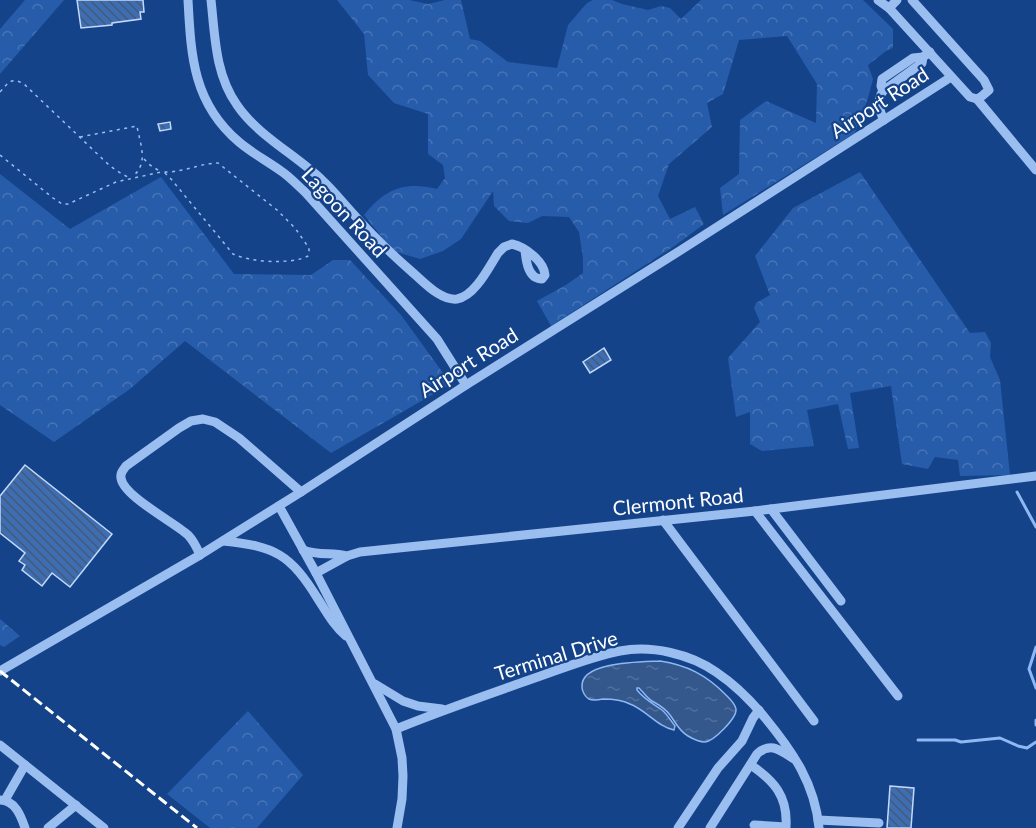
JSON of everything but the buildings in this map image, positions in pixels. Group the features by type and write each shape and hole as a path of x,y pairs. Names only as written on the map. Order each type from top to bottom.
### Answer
{"street":[{"name":"Lagoon Road","path":"188,0 194,66 201,90 211,110 226,130 239,142 283,172 305,192 437,339 466,385"},
{"path":"211,0 216,53 226,86 237,105 250,121 322,180 389,252 425,283 447,298 457,299 469,295 498,252 504,247 512,244 525,250"},
{"path":"878,0 889,8 927,55 970,97 977,99 1036,170"},
{"path":"889,8 897,0"},
{"path":"912,0 984,80 988,90 977,99"},
{"path":"884,120 879,108 880,94 922,63 927,55"},
{"name":"Airport Road","path":"0,671 200,555 279,506 951,76"},
{"path":"200,555 189,536 128,491 120,475 126,466 191,421 203,419 215,422 238,438 301,492"},
{"name":"Clermont Road","path":"316,573 347,556 360,552 755,511 1036,476"},
{"path":"279,506 396,729 403,776 397,828"},
{"path":"771,508 841,601"},
{"path":"755,511 898,696"},
{"path":"663,520 814,721"},
{"path":"223,541 268,549 291,563 301,573 336,628 350,639"},
{"name":"Clermont Road","path":"303,550 322,555 347,556"},
{"name":"Terminal Drive","path":"396,729 445,709 588,659 622,651 656,650 688,657 716,672 759,710 785,743 802,769 811,789 819,824"},
{"path":"373,682 403,701 417,706 445,709"},
{"path":"678,828 718,768 742,741 759,710"},
{"path":"0,745 105,828"},
{"path":"710,828 761,750 769,747 779,750 796,761"},
{"path":"25,765 2,800 13,804 25,828"},
{"path":"751,765 777,788 785,806 787,823 786,827 754,825"},
{"path":"48,828 76,805"},
{"path":"819,824 879,823"}],"path":[{"path":"0,92 12,80 24,84 110,166 131,178"},
{"path":"79,137 137,126 143,158 141,168 131,178"},
{"path":"0,155 62,204 75,202 105,186 131,178 162,172 176,172 218,163 277,210 295,228 309,248 308,256 298,260 271,261 246,259 233,254 171,179 162,172 150,165 143,158"}],"green space":[{"path":"25,0 64,0 0,74 0,29"},
{"path":"337,0 409,0 428,4 445,0 461,0 470,39 480,41 508,62 557,68 568,25 587,3 593,0 612,0 648,10 661,6 670,8 681,19 701,0 863,0 893,29 893,48 868,65 873,79 855,133 723,215 720,188 739,174 740,120 766,101 816,123 817,84 787,36 739,40 723,94 707,103 712,127 669,164 658,196 670,219 695,207 704,224 676,245 551,326 537,301 583,273 579,232 569,217 542,216 528,223 509,221 494,206 493,191 461,239 443,251 420,259 393,251 364,215 380,199 396,189 415,186 437,189 445,178 443,165 428,154 428,114 394,103 368,75 364,34"},
{"path":"860,172 970,333 985,332 991,343 990,357 1000,380 1010,475 960,476 958,460 935,457 928,469 902,464 891,386 850,393 859,448 848,449 838,404 807,410 814,446 762,451 750,444 750,412 736,417 728,358 760,322 754,308 756,303 770,295 755,256 793,208"},
{"path":"0,174 70,229 161,177 234,274 311,275 333,260 350,260 401,315 451,384 331,453 185,341 130,389 54,442 0,405"},
{"path":"0,619 20,636 4,647 0,645"},
{"path":"248,711 303,775 257,828 210,828 167,794"}],"water":[{"path":"660,661 679,665 703,676 718,687 733,703 736,709 733,718 714,738 703,742 685,734 666,710 650,700 639,688 637,690 642,696 666,713 675,726 674,730 663,726 627,703 610,699 591,700 583,692 584,678 591,672 614,665"}],"waterway":[{"path":"1017,492 1036,527"},
{"path":"1036,647 1029,669 1036,688"},
{"path":"1036,720 1036,725"},
{"path":"918,740 961,742 1000,738 1027,748 1036,742"}],"railway":[{"path":"0,671 197,828"}]}
